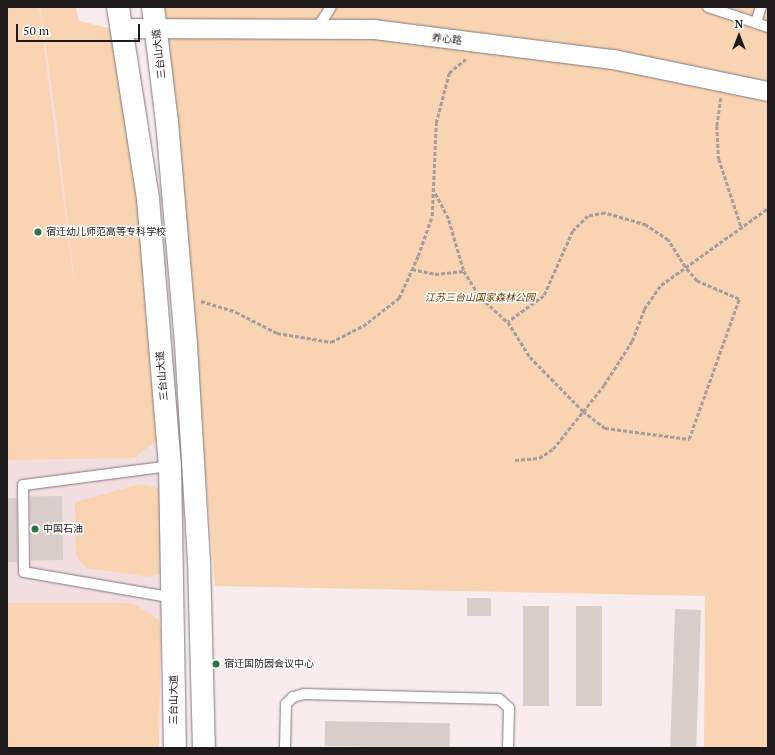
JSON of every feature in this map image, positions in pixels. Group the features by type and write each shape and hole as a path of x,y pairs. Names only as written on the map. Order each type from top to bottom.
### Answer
{"main road":[{"name":"三台山大道","path":"120,17 148,199 170,466 174,598 175,748"},
{"name":"三台山大道","path":"154,17 182,299 199,560 204,748"}],"street":[{"name":"养心路","path":"120,17 154,17 317,29 374,30 613,59 768,91"}],"lane":[{"path":"317,29 331,7"},
{"path":"708,7 768,27"},
{"path":"756,23 761,7"},
{"path":"170,466 23,485 24,572 174,598"},
{"path":"286,748 286,704 293,697 304,694 499,700 509,708 508,748"}],"path":[{"path":"182,299 214,303 277,333 331,342 363,326 398,298 412,269 432,216 436,123 449,73 484,43"},
{"path":"722,81 717,126 720,159 742,229"},
{"path":"433,188 449,220 464,271 481,298 508,322 530,357 583,411 605,428 689,439 739,300 697,281 685,267 668,240 646,225 604,212 588,216 573,231 544,296 508,322"},
{"path":"515,460 539,458 554,448 583,411 632,341 644,309 661,285 742,229 768,208"},
{"path":"412,269 435,274 464,271"}],"shaded area":[{"path":"7,7 40,7 56,119 82,344 85,458 134,458 159,439 167,624 134,604 7,748"}],"green space":[{"path":"7,7 39,7 77,307 56,119 40,7 76,7 79,21 109,28 113,34 141,203 159,439 134,458 7,460"},
{"name":"江苏三台山国家森林公园","path":"165,7 768,7 768,748 704,748 705,596 215,586"},
{"path":"140,484 162,489 165,572 150,577 86,568 76,556 75,502"},
{"path":"7,603 134,604 159,619 161,630 159,748 7,748"}],"building":[{"path":"62,496 63,560 31,561 30,497"},
{"path":"7,498 17,498 17,562 7,562"},
{"path":"467,598 491,598 491,616 467,616"},
{"path":"523,606 549,606 549,706 523,706"},
{"path":"576,606 602,606 602,706 576,706"},
{"path":"675,609 701,610 696,748 670,748"},
{"path":"325,721 450,723 450,748 325,746"}],"place":[{"name":"宿迁幼儿师范高等专科学校","path":"38,232"},
{"name":"中国石油","path":"35,529"},
{"name":"宿迁国防园会议中心","path":"216,664"}]}
